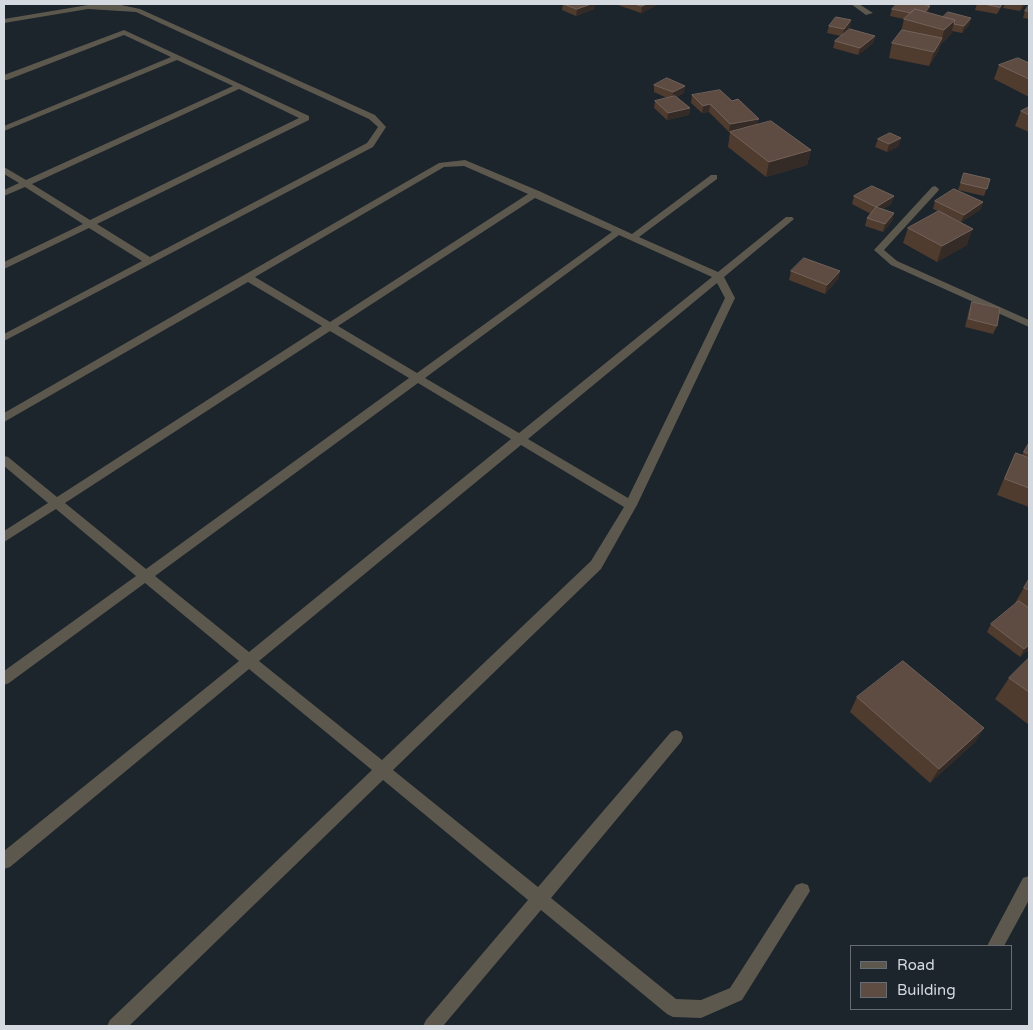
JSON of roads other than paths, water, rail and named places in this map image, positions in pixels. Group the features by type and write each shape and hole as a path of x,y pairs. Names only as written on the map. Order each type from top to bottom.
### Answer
{"street":[{"path":"854,4 869,13"},
{"path":"4,21 86,7 116,5 138,10 372,116 382,127 370,145 4,338"},
{"path":"4,78 124,32 306,118 4,266"},
{"path":"4,129 177,57"},
{"path":"4,193 240,86"},
{"path":"4,418 442,165 465,164 536,193 719,276 730,298 631,505 596,565 116,1026"},
{"path":"4,170 149,261"},
{"path":"633,237 714,177"},
{"path":"935,189 879,250 894,263 1029,324"},
{"path":"4,537 536,193"},
{"path":"4,861 789,219"},
{"path":"4,679 619,231"},
{"path":"247,277 631,505"},
{"path":"4,460 673,1008 701,1009 736,994 802,891"},
{"path":"432,1026 676,737"},
{"path":"996,945 1029,884"}]}
